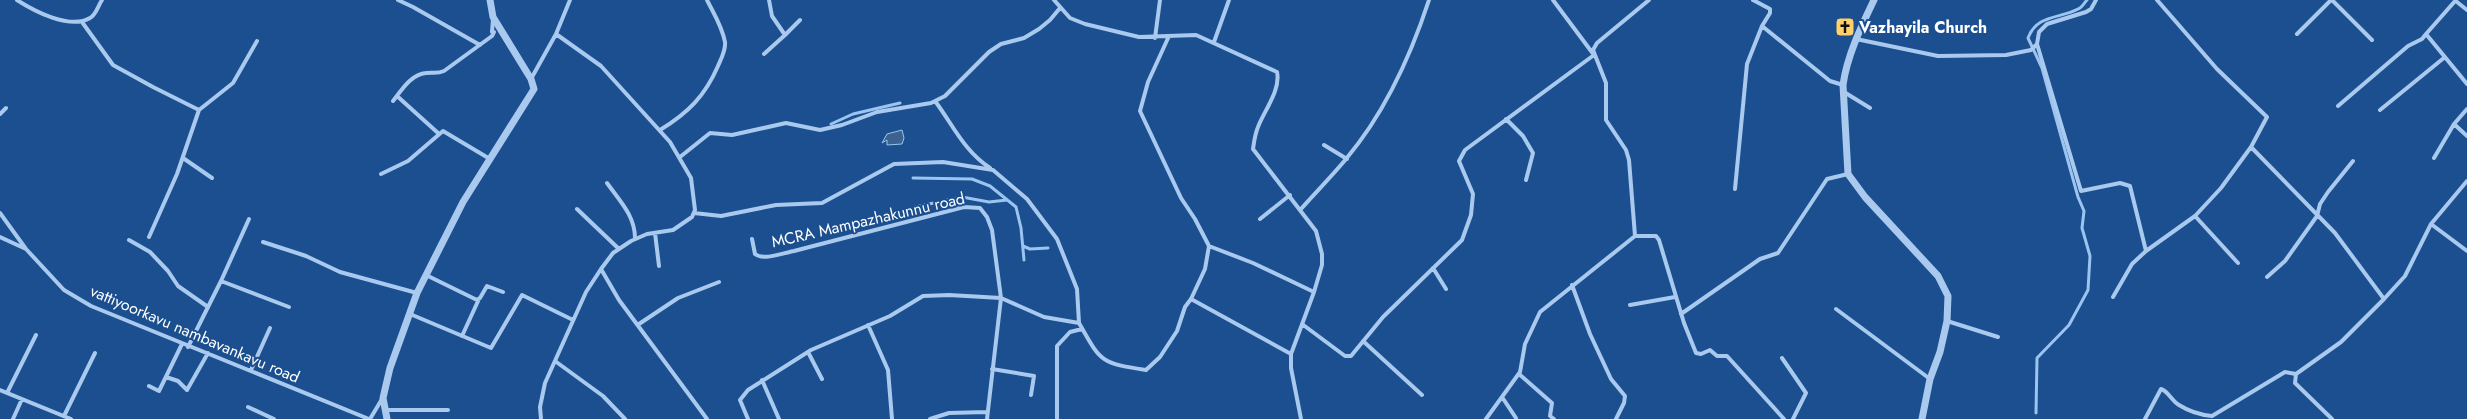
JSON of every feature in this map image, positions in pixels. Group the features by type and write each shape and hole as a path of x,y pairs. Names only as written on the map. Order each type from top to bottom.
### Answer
{"street":[{"path":"17,0 49,17 82,22 92,16 102,0"},
{"path":"398,0 480,45"},
{"path":"394,101 413,78 426,73 437,73 444,71 480,45 494,32 492,32 493,17 490,0"},
{"path":"531,79 556,34 570,0"},
{"path":"660,130 691,108 704,95 723,56 725,44 719,22 707,0"},
{"path":"769,0 772,16 786,35"},
{"path":"1054,0 1070,18 1084,24 1126,35 1155,38 1196,35 1277,72 1278,77 1273,94 1257,129 1253,149 1301,208 1316,231 1322,254 1322,265 1314,292 1291,354 1291,368 1301,419"},
{"path":"1155,38 1160,0"},
{"path":"1214,42 1229,0"},
{"path":"1301,208 1347,158 1385,103 1422,20 1429,0"},
{"path":"1553,0 1594,54 1605,78 1606,120 1626,150 1629,160 1635,236"},
{"path":"1302,324 1347,357 1352,355 1383,317 1462,240 1471,215 1473,194 1459,161 1465,150 1594,54 1596,44 1649,0"},
{"path":"1735,189 1747,64 1762,26 1770,13 1770,9 1753,0"},
{"path":"1874,0 1856,39 1843,88 1848,174 1865,197 1938,276 1948,296 1947,321 1940,352 1930,379 1922,419"},
{"path":"1856,39 1938,56 2006,55 2031,50 2036,45 2042,27 2052,22 2086,12 2091,9 2096,0"},
{"path":"2113,297 2132,264 2146,251 2195,216 2221,188 2251,147 2267,117 2217,69 2157,0"},
{"path":"2162,4 2167,0"},
{"path":"2297,34 2332,0 2372,40"},
{"path":"2338,106 2408,46 2422,39 2457,1 2467,10"},
{"path":"680,157 710,133 732,135 786,123 820,130 842,125 877,112 936,101 945,96 989,52 1001,44 1024,38 1039,29 1050,20 1060,8"},
{"path":"387,419 383,398 390,368 417,293 463,202 533,91 534,87 531,79 493,17"},
{"path":"764,54 786,35 800,20"},
{"path":"82,22 113,64 153,87 199,110"},
{"path":"1762,26 1830,81 1843,88 1870,108"},
{"path":"541,419 540,407 545,383 586,292 601,269 613,253 635,238 673,230 686,223 694,214 691,178 680,157 660,130 601,66 556,34"},
{"path":"2426,34 2467,84"},
{"path":"936,101 966,147 977,159 993,170 1027,199 1057,239 1077,289 1079,323 1091,347 1111,364 1146,370 1169,345 1177,331 1185,307 1191,300 1205,269 1209,246 1196,219 1181,198 1140,112 1148,82 1169,36"},
{"path":"149,237 183,158 199,110 233,83 257,41"},
{"path":"2036,45 2081,191 2120,183 2130,186 2146,251"},
{"path":"2380,110 2445,57"},
{"path":"397,96 438,133"},
{"path":"0,114 6,108"},
{"path":"2434,158 2454,124 2467,109"},
{"path":"1506,119 1523,136 1533,153 1526,180"},
{"path":"2454,124 2467,136"},
{"path":"381,174 410,159 438,133 443,131 490,159"},
{"path":"1324,145 1347,158"},
{"path":"2251,147 2335,233 2384,299"},
{"path":"183,158 212,178"},
{"path":"2268,277 2285,261 2317,216 2320,204 2352,161"},
{"path":"694,214 721,216 776,206 822,203 894,164 943,162 993,170"},
{"path":"1681,314 1760,259 1778,252 1827,179 1848,174"},
{"path":"2145,419 2161,390 2165,390 2179,405 2199,414 2212,416 2285,372 2296,374 2341,342 2405,276 2421,240 2431,224 2467,181"},
{"path":"607,183 629,214 635,227 635,238"},
{"path":"1260,219 1290,195"},
{"name":"MCRA Mampazhakunnu road","path":"752,238 755,254 761,257 794,252 964,207 980,208 987,216 992,230 1002,298 987,419"},
{"path":"577,209 619,249"},
{"name":"vattiyoorkavu nambavankavu road","path":"0,213 26,249 64,290 91,306 370,419 383,398"},
{"path":"2195,216 2238,263"},
{"path":"188,346 221,281 249,219"},
{"path":"2431,224 2467,252"},
{"path":"655,233 659,266"},
{"path":"1486,419 1519,374 1525,344 1540,312 1635,236 1657,237 1681,314 1696,353 1701,354 1710,350 1717,356 1727,356 1784,419"},
{"name":"vattiyoorkavu nambavankavu road","path":"0,237 26,249"},
{"path":"130,240 150,252 168,271 178,286 208,307"},
{"path":"263,242 306,256 340,272 417,293"},
{"path":"1209,246 1253,263 1314,292"},
{"path":"1433,268 1446,289"},
{"path":"601,269 619,300 639,324 707,419"},
{"path":"426,275 479,299"},
{"path":"221,281 289,307"},
{"path":"639,324 678,298 718,282"},
{"path":"1572,285 1590,334 1611,379 1625,396 1624,403 1616,419"},
{"path":"462,336 479,299 487,286 503,292"},
{"path":"410,314 491,348 522,295 573,320"},
{"path":"748,419 741,405 741,396 762,380 808,352 890,316 923,296 949,295 1002,298 1044,317 1079,323"},
{"path":"1630,305 1675,296"},
{"path":"1191,300 1291,354"},
{"path":"1836,309 1930,379"},
{"path":"1947,321 1998,337"},
{"path":"868,325 888,370 892,419"},
{"path":"251,370 270,328"},
{"path":"1056,419 1057,346 1070,332 1082,329"},
{"path":"7,393 36,335"},
{"path":"1363,341 1422,396"},
{"path":"149,386 159,391 182,344"},
{"path":"808,352 822,379"},
{"path":"64,416 95,353"},
{"path":"166,377 178,381 188,390 208,354"},
{"path":"1782,358 1806,393 1793,419"},
{"path":"555,362 603,396 625,419"},
{"path":"992,369 1034,376 1031,395"},
{"path":"1519,374 1552,403 1550,416 1554,419"},
{"path":"2296,374 2295,383 2332,419"},
{"path":"762,380 779,419"},
{"path":"0,390 71,419"},
{"path":"1502,397 1516,418"},
{"path":"13,419 22,399"},
{"path":"248,407 274,419"},
{"path":"385,410 448,410"},
{"path":"930,419 949,413 987,412"}],"water":[{"path":"902,130 904,138 902,144 887,145 887,140 882,143 887,134"}],"waterway":[{"path":"2036,413 2037,358 2069,325 2088,290 2090,256 2082,228 2084,211 2078,197 2042,68 2028,38 2032,30 2043,21 2082,7 2087,0"},
{"path":"831,124 853,114 900,103"},
{"path":"913,178 972,179 990,186 1016,207 1021,228 1024,260"},
{"path":"915,207 962,197 989,202 1007,200"},
{"path":"1023,246 1030,249 1048,248"}],"place":[{"name":"Vazhayila Church","path":"1845,27"}]}
